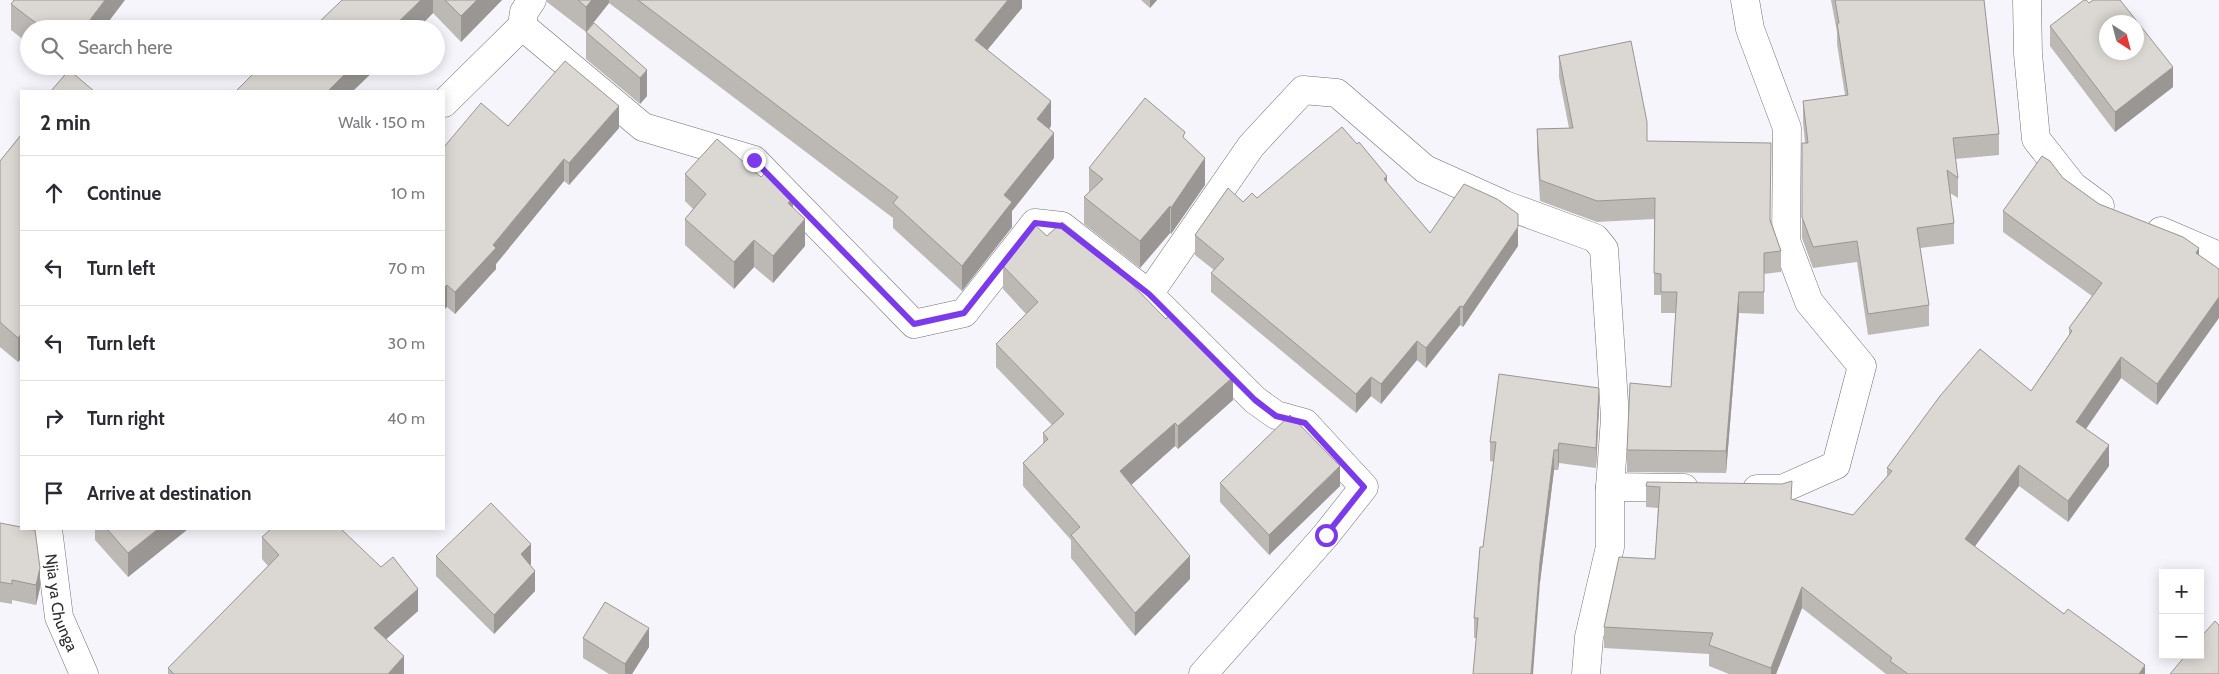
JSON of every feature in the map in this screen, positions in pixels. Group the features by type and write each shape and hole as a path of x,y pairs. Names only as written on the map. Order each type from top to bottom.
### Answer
{"street":[{"path":"445,102 522,26 524,12 532,0"},
{"path":"1734,488 1782,489 1836,465 1862,366 1809,302 1786,240 1787,128 1750,29 1745,0"},
{"path":"2027,0 2028,54 2036,140 2073,186 2108,212 2219,256"},
{"path":"522,26 643,127 754,160 914,324 964,313 1035,223 1062,226 1149,294 1255,400 1276,416 1305,423 1364,487 1326,535 1203,674"},
{"path":"1149,294 1251,146 1303,90 1337,93 1425,169 1505,205 1595,238 1604,249 1615,418 1610,487 1610,547 1589,637 1586,674"},
{"path":"1610,487 1706,488"},
{"name":"Njia ya Chunga","path":"48,530 59,617 84,674"}],"building":[{"path":"14,0 105,0 90,20 32,20 11,4"},
{"path":"342,0 421,0 400,20 321,20"},
{"path":"445,0 477,0 461,16"},
{"path":"578,0 592,0 586,7"},
{"path":"638,0 1008,0 975,40 1051,101 1037,119 1054,133 1004,195 1012,202 962,266 893,203 898,197"},
{"path":"1835,0 1984,0 1999,134 1953,138 1958,178 1947,170 1954,223 1917,228 1929,305 1868,314 1857,241 1813,247 1802,217 1802,143 1808,143 1803,101 1848,95"},
{"path":"2084,0 2089,3 2093,0 2120,0 2132,15 2099,15 2099,60 2144,60 2144,30 2173,67 2115,112 2050,26"},
{"path":"594,23 647,70 640,78 586,32"},
{"path":"1631,41 1647,122 1647,141 1771,143 1770,220 1781,251 1764,253 1764,292 1739,292 1726,451 1627,450 1630,383 1671,387 1677,292 1661,292 1661,274 1654,273 1655,198 1597,201 1540,180 1537,129 1573,128 1559,56"},
{"path":"565,61 619,106 569,163 564,159 493,245 496,248 455,292 447,285 445,287 445,146 481,103 508,126"},
{"path":"65,75 75,75 93,90 52,90"},
{"path":"252,75 344,75 329,90 237,90"},
{"path":"1145,98 1185,132 1183,137 1205,158 1171,208 1170,206 1140,241 1084,197 1103,179 1089,168"},
{"path":"1342,127 1357,144 1359,142 1387,176 1384,179 1430,233 1464,184 1497,199 1518,214 1518,227 1463,307 1460,306 1426,348 1417,341 1381,384 1371,377 1356,394 1211,273 1224,259 1195,235 1228,188 1243,202 1252,193 1257,198"},
{"path":"20,136 20,335 18,338 0,322 0,161"},
{"path":"717,139 761,177 765,173 793,198 788,203 805,219 773,256 754,240 734,262 685,219 706,194 685,174"},
{"path":"2042,156 2050,161 2063,178 2099,204 2183,237 2199,248 2196,253 2219,269 2219,297 2157,384 2121,357 2076,422 2109,445 2068,501 2019,465 1965,539 2064,614 2068,609 2145,665 2139,674 1908,674 1890,661 1892,658 1802,587 1771,668 1709,645 1713,633 1604,627 1619,557 1655,559 1660,487 1646,486 1647,482 1782,484 1792,481 1791,499 1853,515 1892,471 1887,468 1940,396 1980,349 2031,391 2072,331 2069,328 2102,283 2003,211"},
{"path":"1062,222 1120,268 1119,271 1166,319 1170,314 1233,377 1178,426 1175,423 1120,471 1190,556 1135,613 1071,535 1080,527 1023,463 1048,439 1043,433 1064,414 996,344 1038,302 1003,266 1035,225 1047,236"},
{"path":"1499,374 1599,388 1596,448 1559,443 1558,450 1554,450 1540,562 1531,674 1473,674 1478,618 1474,618 1480,547 1483,547 1496,442 1490,442"},
{"path":"1290,415 1340,466 1269,535 1220,483"},
{"path":"491,503 531,544 521,554 535,571 494,615 436,556"},
{"path":"0,523 20,527 20,530 35,530 40,568 36,585 12,580 12,584 0,582"},
{"path":"108,530 157,530 128,553"},
{"path":"270,530 342,530 381,567 393,557 418,589 374,628 404,656 388,674 174,674 168,668 279,555 262,537"},
{"path":"605,602 649,628 625,664 583,638"},
{"path":"2215,621 2219,625 2219,674 2170,674 2183,659 2204,659 2204,633"}],"route":[{"path":"754,160 914,324 964,313 1035,223 1062,226 1149,294 1255,400 1276,416 1305,423 1364,487 1326,535"}]}
